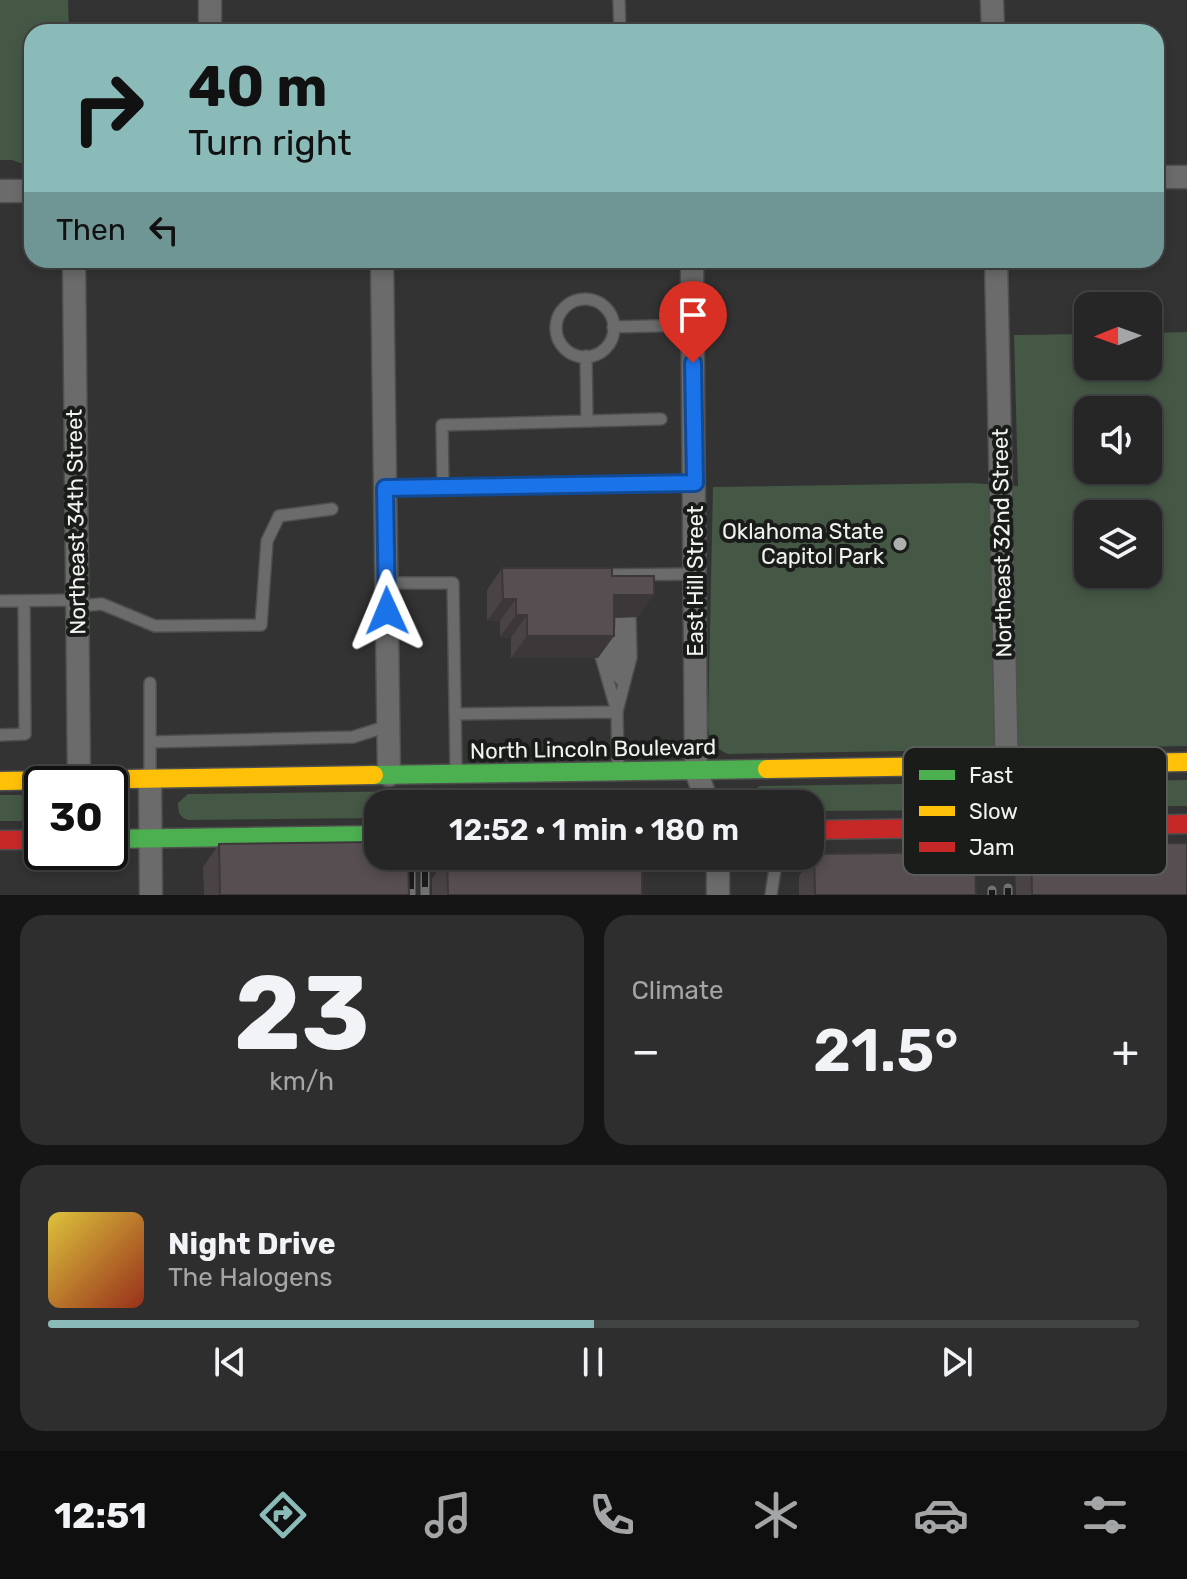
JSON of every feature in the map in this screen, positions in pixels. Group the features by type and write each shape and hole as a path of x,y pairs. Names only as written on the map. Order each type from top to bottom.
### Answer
{"main road":[{"name":"North Lincoln Boulevard","path":"1167,762 1187,762"},
{"name":"North Lincoln Boulevard","path":"128,779 903,767"},
{"name":"North Lincoln Boulevard","path":"0,781 24,781"},
{"path":"1167,824 1187,824"},
{"path":"824,830 903,828"},
{"path":"128,839 364,835"},
{"path":"0,840 24,840"}],"street":[{"path":"210,0 210,24"},
{"path":"992,0 993,24"},
{"path":"1164,177 1187,177"},
{"path":"0,191 24,191"},
{"name":"Northeast 34th Street","path":"74,268 79,766"},
{"path":"382,268 389,775"},
{"name":"East Hill Street","path":"692,268 696,771 703,790"},
{"name":"Northeast 32nd Street","path":"996,268 1007,747"},
{"path":"150,778 151,895"},
{"path":"718,870 718,895"}],"lane":[{"path":"619,0 620,24"},
{"path":"577,300 595,300 608,312 613,327 601,352 586,356 575,355 561,344 556,327 562,310 577,300"},
{"path":"613,327 693,325"},
{"path":"586,356 587,421"},
{"path":"443,487 442,425 661,419"},
{"path":"385,488 695,483"},
{"path":"0,601 102,604 155,626 261,625 267,541 279,516 332,509"},
{"path":"617,581 695,574"},
{"path":"386,583 453,583 456,774"},
{"path":"0,735 25,734 24,601"},
{"path":"617,712 631,657 615,618 601,656 617,712 618,772"},
{"path":"150,683 150,778"},
{"path":"455,714 617,712"},
{"path":"150,742 353,737 388,726"},
{"path":"771,895 775,870"}],"green space":[{"path":"0,0 68,0 69,24 24,24 24,164 0,160"},
{"name":"Oklahoma State Capitol Park","path":"1187,332 1187,746 903,747 903,751 728,754 719,748 710,738 708,722 713,487 970,483 1018,486 1014,335 1074,334 1074,380 1162,380 1162,333"},
{"path":"1167,780 1187,780 1187,806 1167,806"},
{"path":"903,784 903,810 824,811 824,790 753,790 760,786"},
{"path":"656,788 664,790 500,790"},
{"path":"364,792 364,818 187,820 181,815 178,803 188,794"},
{"path":"0,795 24,795 24,821 0,821"}],"building":[{"path":"502,568 612,568 612,576 654,576 654,595 614,595 614,636 527,636 527,615 516,615 516,599 503,599"},
{"path":"364,842 364,870 408,870 409,895 220,895 219,844"},
{"path":"1167,843 1187,843 1187,895 1032,895 1032,875 1167,875"},
{"path":"903,853 903,875 976,875 976,895 815,895 814,870 824,870 824,854"},
{"path":"447,870 642,870 642,895 448,895"}],"railway":[{"path":"425,870 425,895"},
{"path":"411,871 411,895"},
{"path":"1008,888 1008,895"},
{"path":"992,890 992,895"}],"traffic: fast":[{"path":"374,775 767,769"},
{"path":"128,839 364,835"}],"traffic: slow":[{"path":"1167,762 1187,762"},
{"path":"767,769 903,767"},
{"path":"0,781 374,775"}],"traffic: jam":[{"path":"1167,824 1187,824"},
{"path":"824,830 903,829"},
{"path":"0,840 24,840"}],"place":[{"name":"Oklahoma State Capitol Park","path":"900,544"}],"route":[{"path":"387,611 385,488 695,483 693,363"}]}
